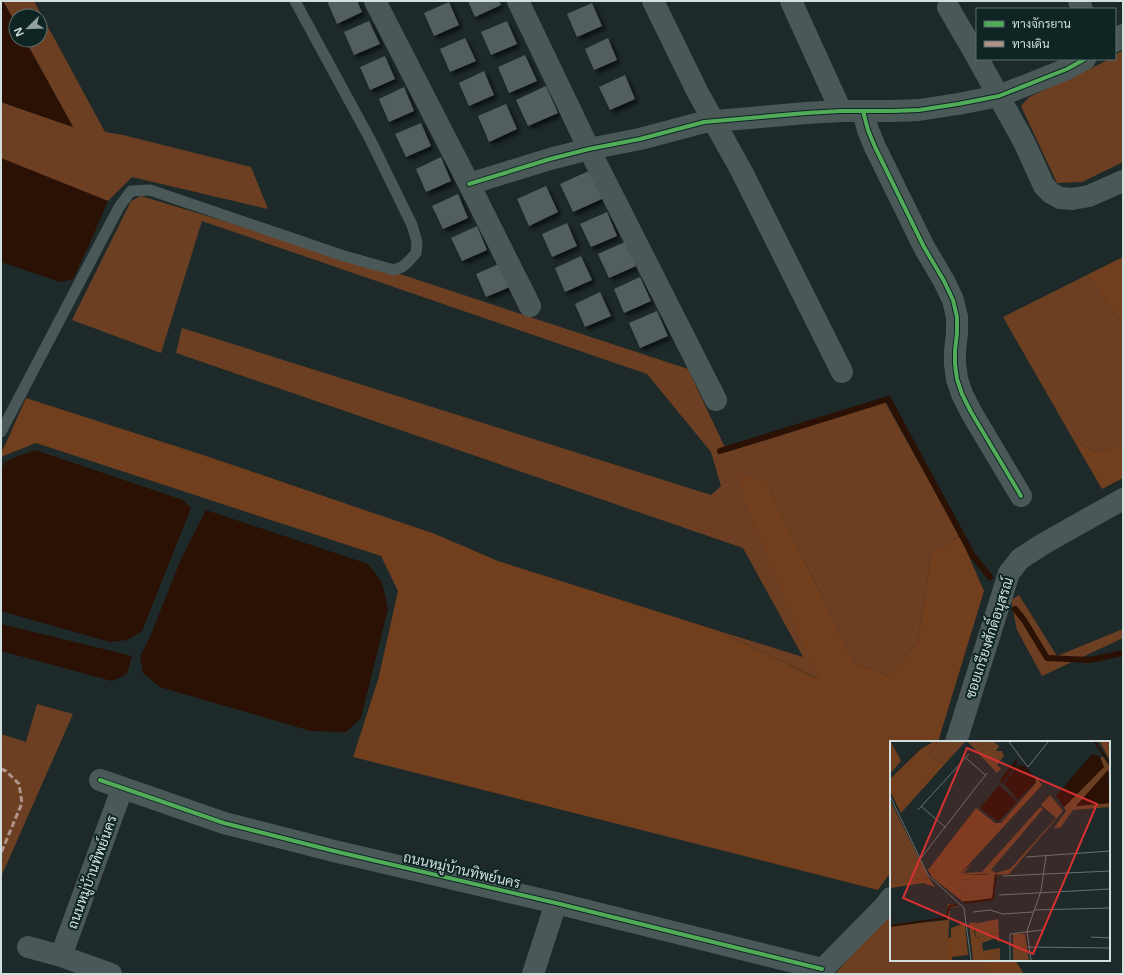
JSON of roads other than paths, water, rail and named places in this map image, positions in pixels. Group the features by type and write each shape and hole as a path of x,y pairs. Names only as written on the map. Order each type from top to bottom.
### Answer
{"street":[{"path":"375,1 530,306"},
{"path":"518,1 589,149 716,400"},
{"path":"653,1 668,34 713,121 741,170 842,372"},
{"path":"792,1 841,111"},
{"path":"948,7 976,55"},
{"path":"979,60 1024,142 1044,186 1051,193 1060,198 1072,199 1088,196 1123,181"},
{"path":"469,184 550,159 589,149 640,139 704,122 806,112 919,110 999,96 1067,69 1083,60"},
{"path":"863,111 868,130 875,147 924,247 944,281 953,300 957,317 958,333 955,351 955,364 957,379 962,394 971,412 1021,496"},
{"name":"ซอยเกรียงศักดิ์อนุสรณ์","path":"956,741 1009,573 1020,559 1043,544 1123,499"},
{"name":"ถนนหมู่บ้านทิพย์นคร","path":"100,780 122,789 224,823 334,852 556,903 820,972"},
{"name":"ถนนหมู่บ้านทิพย์นคร","path":"61,956 122,789"},
{"path":"820,972 890,899"},
{"path":"533,974 556,903"},
{"path":"28,947 61,956 111,974"}],"lane":[{"path":"1,432 119,208 132,191 150,190 344,256 394,270 402,267 416,253 417,242 412,225 371,141 295,1"}],"waterway":[{"path":"720,451 888,399 973,556 990,577"},
{"path":"1015,609 1024,620 1047,658 1089,660 1123,653"}]}
